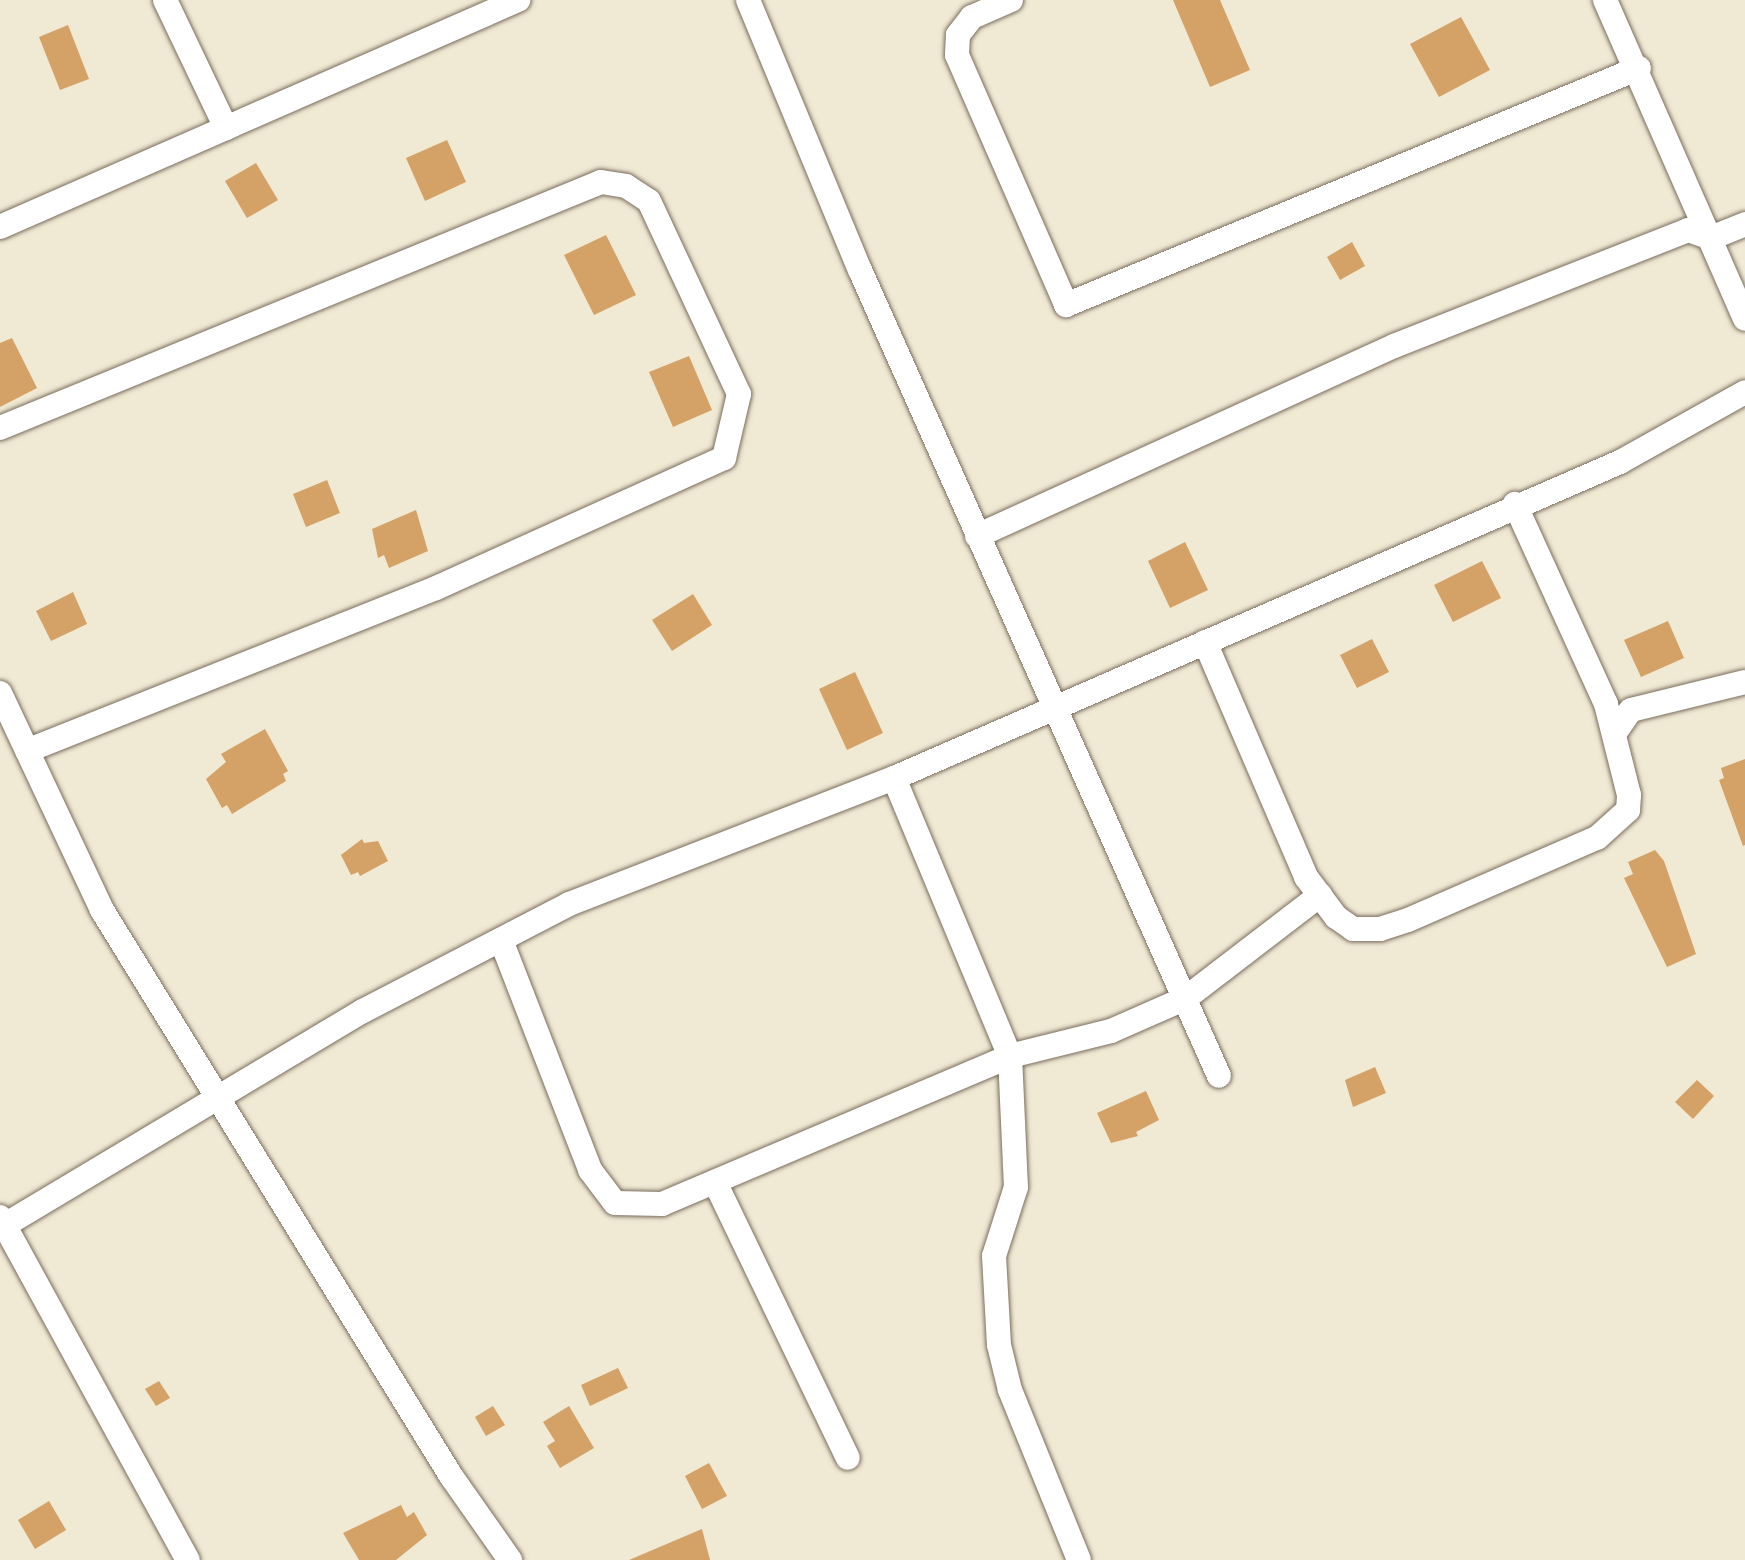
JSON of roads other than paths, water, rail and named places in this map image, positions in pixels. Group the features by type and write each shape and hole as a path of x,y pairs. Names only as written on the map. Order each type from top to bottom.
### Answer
{"street":[{"path":"165,0 226,128"},
{"path":"0,227 518,0"},
{"path":"748,0 977,536 1219,1076"},
{"path":"1011,0 972,17 958,35 957,55 1066,305 1639,68"},
{"path":"1605,0 1639,68 1745,319"},
{"path":"0,428 536,204 601,182 626,186 649,201 739,394 724,458 436,588 27,751"},
{"path":"977,536 1394,346 1688,230 1711,238 1745,224"},
{"path":"188,1560 2,1221 363,1011 569,904 894,778 1054,710 1515,504 1620,462 1745,392"},
{"path":"1205,642 1306,877 1353,929 1380,929 1597,838 1628,810 1629,795 1606,704 1515,504"},
{"path":"1614,734 1631,710 1745,682"},
{"path":"0,693 102,910 451,1476 510,1560"},
{"path":"894,778 1010,1056 1016,1187 994,1256 999,1345 1010,1390 1079,1560"},
{"path":"501,940 590,1170 615,1203 662,1204 1010,1056 1111,1031 1186,998 1320,895"},
{"path":"715,1182 848,1458"}]}
